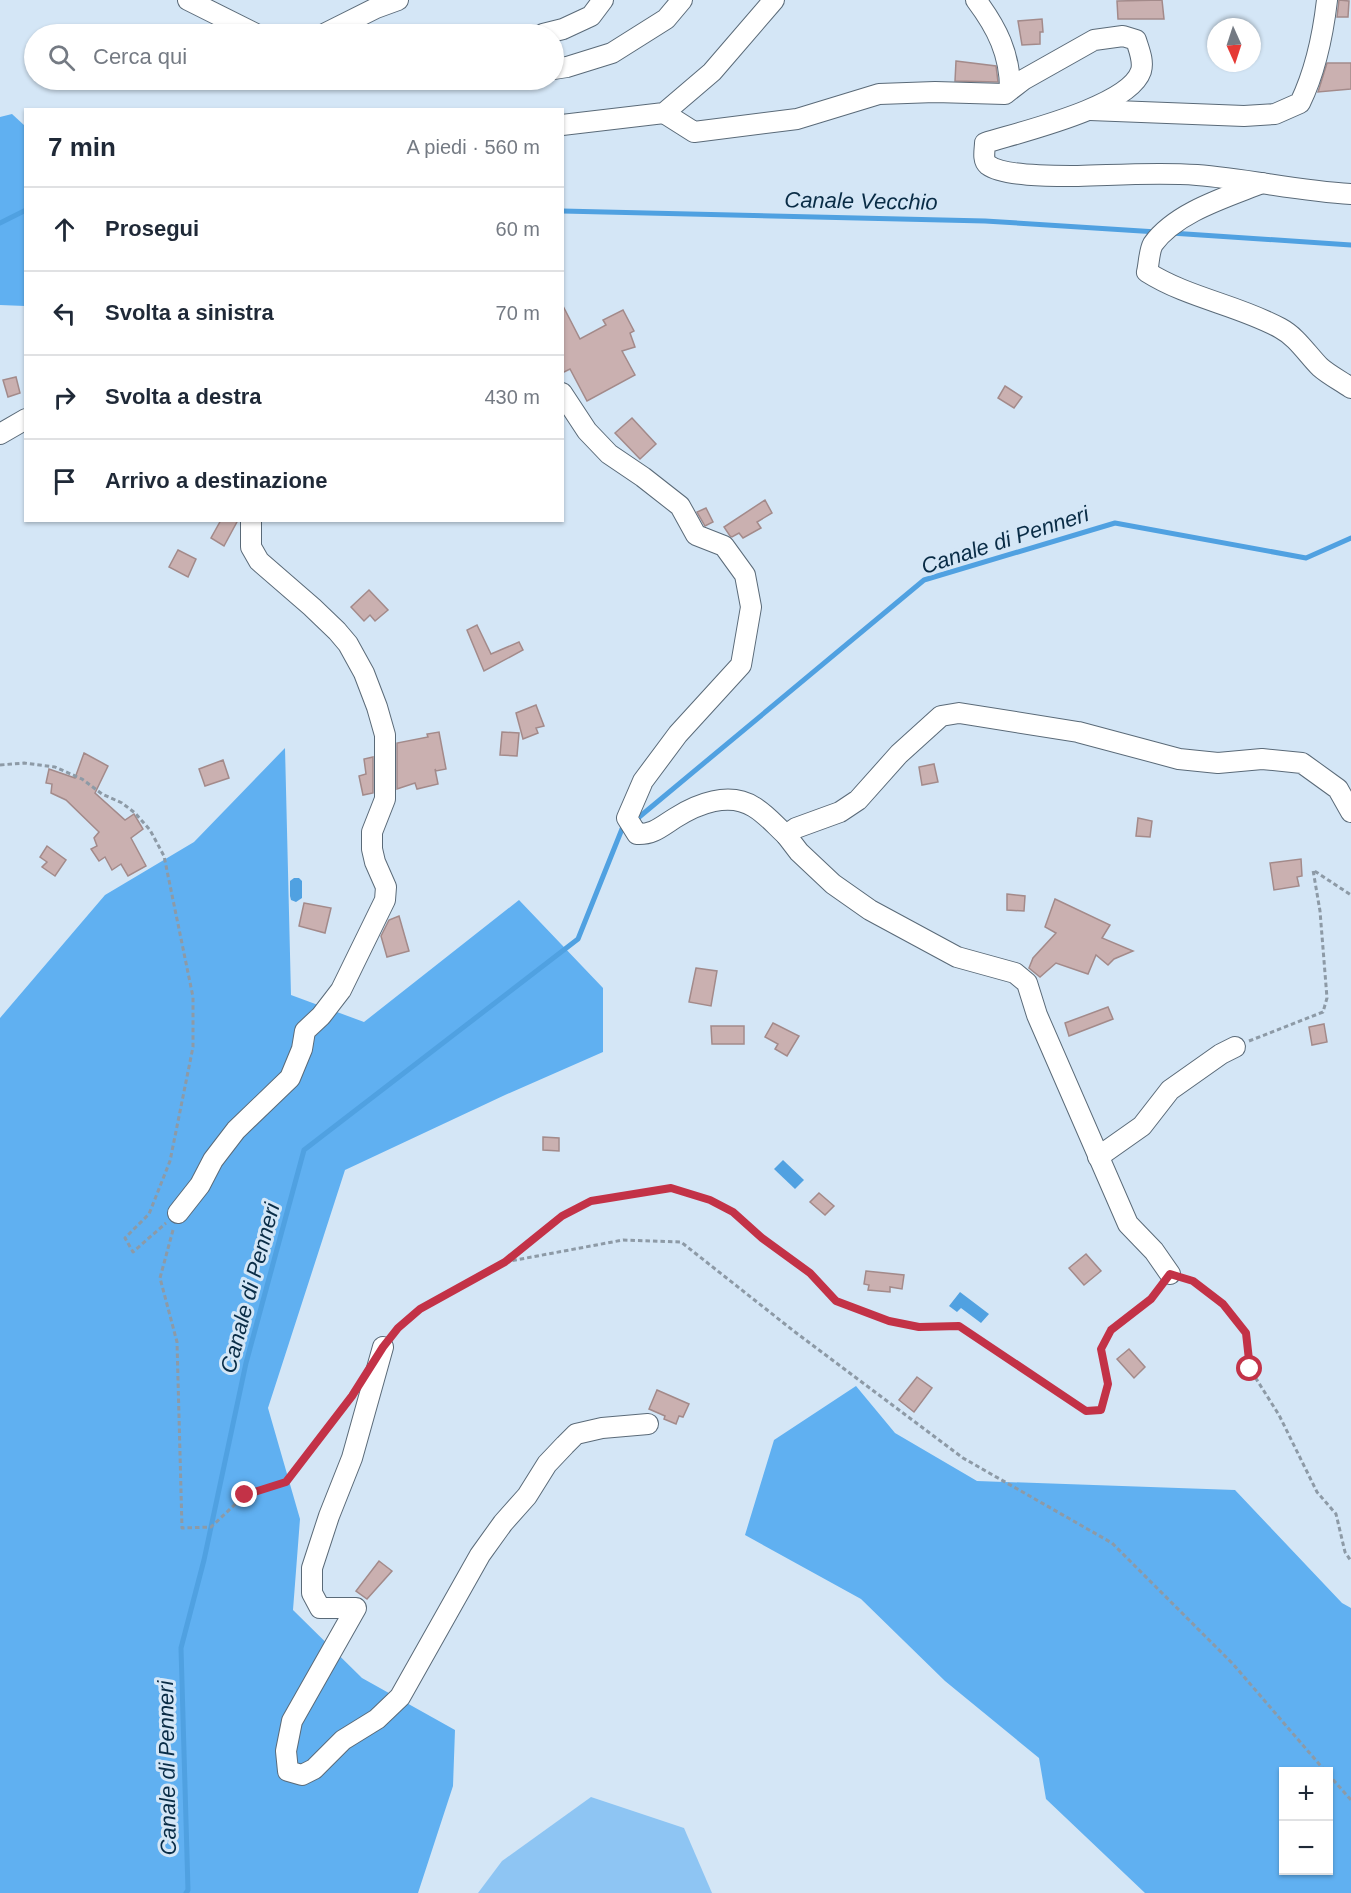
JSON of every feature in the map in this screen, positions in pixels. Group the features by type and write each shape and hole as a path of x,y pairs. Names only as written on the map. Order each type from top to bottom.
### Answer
{"street":[{"path":"188,0 236,24"},
{"path":"344,24 398,0"},
{"path":"564,29 591,16 603,0"},
{"path":"564,68 612,53 666,19 682,0"},
{"path":"564,125 664,113 712,72 774,0"},
{"path":"976,0 991,20 1010,63 1010,89"},
{"path":"1090,110 1244,116 1275,114 1300,103 1317,53 1324,26 1327,0"},
{"path":"664,113 694,132 797,119 879,94 934,92 1005,94 1023,80 1094,40 1123,36 1136,40 1142,56 1141,70 1135,83 1090,110 985,143 984,159 988,165 1011,173 1046,176 1196,175 1351,194"},
{"path":"1262,183 1197,208 1152,246 1147,272 1164,282 1246,312 1283,330 1295,339 1321,368 1351,388"},
{"path":"564,396 587,431 609,454 680,506 696,535 724,546 744,574 751,607 741,665 671,744 643,781 627,819 637,834 649,834 691,808 709,802 736,800 754,807 786,835 799,852 833,884 870,910 957,957 1015,973 1028,983 1037,1015 1128,1224 1154,1251 1170,1274"},
{"path":"0,434 24,420"},
{"path":"178,1213 200,1185 213,1160 236,1130 290,1078 302,1049 305,1031 321,1016 341,990 385,900 386,887 372,849 372,832 385,799 385,735 377,707 364,673 348,644 312,607 259,561 251,547 251,522"},
{"path":"786,835 796,828 840,812 858,800 899,754 941,716 959,712 1078,732 1179,759 1218,763 1262,759 1302,763 1338,789 1351,812"},
{"path":"1098,1157 1142,1125 1170,1090 1221,1054 1235,1047"},
{"path":"383,1347 352,1458 329,1515 312,1568 312,1593 320,1608 356,1608 292,1721 286,1751 288,1771 302,1775 314,1769 343,1740 377,1719 400,1696 480,1555 503,1523 527,1496 547,1464 576,1434 602,1428 648,1424"}],"path":[{"path":"0,765 24,763 55,767 82,779 102,794 122,803 135,813 150,830 164,856 193,997 194,1047 170,1161 149,1214 125,1238 133,1252 178,1213"},
{"path":"1235,1047 1323,1012 1328,998 1320,911 1313,870 1351,896"},
{"path":"383,1347 398,1328 420,1309 505,1262 562,1216 591,1201 671,1188 710,1200 733,1212 762,1238 810,1273 836,1301 889,1321 919,1327 959,1326 1086,1411 1101,1410 1108,1384 1101,1349 1111,1330 1151,1299 1170,1274 1193,1281 1223,1304 1246,1333 1250,1369 1279,1415 1317,1492 1336,1514 1345,1552 1351,1562"},
{"path":"178,1213 160,1278 177,1342 182,1528 211,1527 245,1495 286,1482 352,1396"},
{"path":"505,1262 623,1240 681,1242 795,1332 963,1458 1112,1543 1233,1664 1322,1767"},
{"path":"1333,1780 1351,1800"}],"shaded area":[{"path":"12,114 24,125 24,306 0,305 0,117"},
{"path":"285,748 291,995 364,1022 519,900 603,988 603,1052 345,1170 268,1408 300,1519 293,1610 362,1678 455,1730 453,1786 418,1893 0,1893 0,1018 105,895 194,842"},
{"path":"294,878 302,881 302,898 296,902 291,900 290,896 290,881"},
{"path":"783,1160 804,1180 795,1189 774,1169"},
{"path":"960,1292 989,1314 981,1323 961,1308 957,1312 949,1306"},
{"path":"856,1386 895,1433 977,1481 1235,1490 1342,1603 1351,1608 1351,1893 1145,1893 1046,1799 1039,1758 945,1681 861,1599 745,1535 774,1440"},
{"path":"591,1797 684,1828 712,1893 478,1893 502,1861"}],"building":[{"path":"1162,0 1164,19 1118,19 1117,1"},
{"path":"1339,0 1349,1 1348,17 1337,17"},
{"path":"1042,19 1043,32 1040,32 1040,44 1022,45 1018,21"},
{"path":"956,61 996,66 998,82 955,81"},
{"path":"1327,63 1351,63 1351,89 1318,92"},
{"path":"564,308 580,339 606,325 603,320 623,310 634,331 630,333 635,347 622,351 635,375 587,401 570,369 564,372"},
{"path":"16,377 20,393 8,397 3,380"},
{"path":"1005,386 1022,397 1014,408 998,398"},
{"path":"632,418 656,444 640,459 615,433"},
{"path":"765,500 772,513 757,522 761,528 743,538 739,533 730,536 724,527"},
{"path":"706,508 713,522 705,526 697,512"},
{"path":"220,522 237,522 224,546 211,538"},
{"path":"178,550 196,559 188,577 169,567"},
{"path":"369,590 388,610 375,621 370,615 364,621 351,607"},
{"path":"477,625 491,654 519,642 523,650 484,671 467,630"},
{"path":"536,705 544,726 536,728 538,733 523,739 516,713"},
{"path":"439,732 446,769 436,771 435,769 438,784 417,789 415,783 397,789 397,743 428,737 427,734"},
{"path":"502,732 519,733 517,756 500,755"},
{"path":"84,753 108,766 95,793 125,820 134,814 143,829 131,838 146,866 128,876 121,864 112,870 105,857 99,861 91,849 97,846 94,838 99,832 66,800 51,793 52,784 46,783 49,769 75,778"},
{"path":"373,757 373,793 363,795 359,776 366,774 364,759"},
{"path":"223,760 229,778 205,786 199,769"},
{"path":"934,764 938,782 922,785 919,767"},
{"path":"1138,818 1152,821 1150,837 1136,836"},
{"path":"47,846 66,860 55,876 42,867 47,862 40,857"},
{"path":"1301,859 1302,876 1297,877 1299,886 1274,890 1270,863"},
{"path":"1007,894 1025,896 1024,911 1007,910"},
{"path":"1055,899 1110,925 1102,938 1133,951 1114,959 1108,965 1096,955 1088,974 1056,963 1040,977 1029,968 1033,958 1056,933 1045,927"},
{"path":"304,903 331,908 325,933 299,926"},
{"path":"399,916 409,951 387,957 381,936 389,920"},
{"path":"696,968 717,971 711,1006 689,1002"},
{"path":"1108,1007 1113,1019 1069,1036 1065,1023"},
{"path":"773,1023 799,1036 787,1056 775,1049 778,1044 765,1037"},
{"path":"1324,1024 1327,1042 1312,1045 1309,1027"},
{"path":"711,1026 744,1026 744,1044 712,1044"},
{"path":"543,1137 559,1138 559,1151 543,1150"},
{"path":"819,1193 834,1206 825,1215 810,1202"},
{"path":"1086,1254 1101,1271 1084,1285 1069,1268"},
{"path":"866,1271 904,1275 902,1289 890,1287 890,1292 868,1290 869,1285 864,1284"},
{"path":"1129,1349 1145,1367 1134,1378 1117,1359"},
{"path":"917,1377 932,1388 914,1412 899,1400"},
{"path":"657,1390 689,1404 683,1417 679,1416 676,1424 649,1409"},
{"path":"379,1561 392,1571 367,1599 356,1591"}],"waterway":[{"name":"Canale Vecchio","path":"0,223 24,211"},
{"name":"Canale Vecchio","path":"564,211 985,221 1157,232"},
{"name":"Canale Vecchio","path":"1171,233 1351,245"},
{"name":"Canale di Penneri","path":"638,818 924,580 1115,523 1306,558 1351,538"},
{"name":"Canale di Penneri","path":"186,1893 188,1890 181,1648 204,1560 246,1363 304,1150 578,939 622,829"}],"route":[{"path":"245,1495 286,1482 352,1396 383,1347 398,1328 420,1309 505,1262 562,1216 591,1201 671,1188 710,1200 733,1212 762,1238 810,1273 836,1301 889,1321 919,1327 959,1326 1086,1411 1101,1410 1108,1384 1101,1349 1111,1330 1151,1299 1170,1274 1193,1281 1223,1304 1246,1333 1250,1369"}]}
